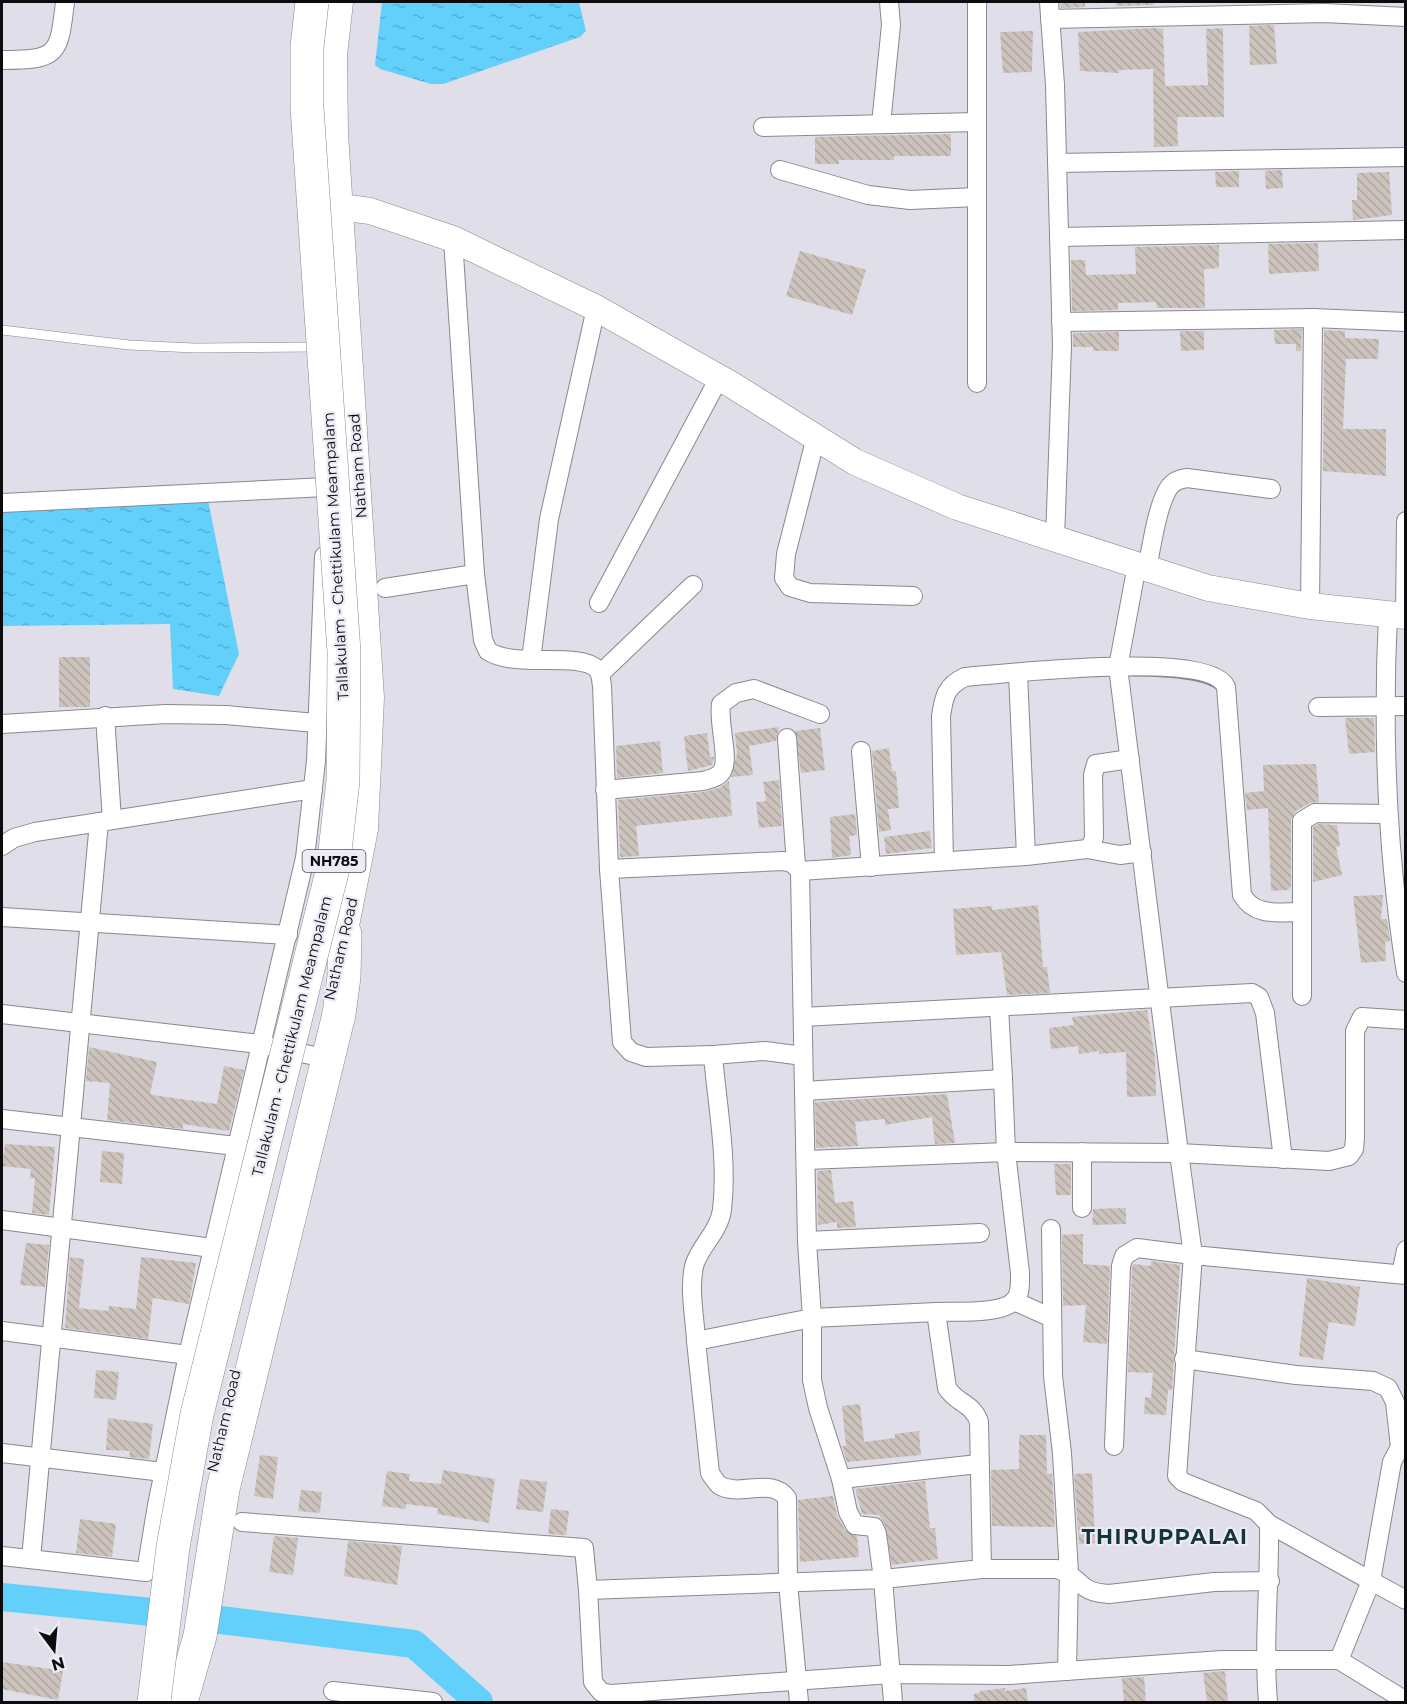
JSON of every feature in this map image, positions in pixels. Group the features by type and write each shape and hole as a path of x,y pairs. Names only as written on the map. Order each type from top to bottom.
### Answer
{"highway":[{"name":"Tallakulam - Chettikulam Meampalam","path":"154,1702 172,1547 174,1477 197,1414 320,926 333,868 341,807 345,716 344,652 307,107 307,47 312,2"},
{"name":"Tallakulam - Chettikulam Meampalam","path":"175,1702 188,1583 207,1464 342,919 354,860 363,793 366,724 364,658 329,127 328,63 333,2"},
{"path":"174,1477 196,1337 310,889 325,783 333,579"},
{"path":"181,1702 200,1636 223,1489 343,994 345,934"}],"main road":[{"path":"148,1702 166,1547 186,1439 271,1046 321,890 332,822 338,697 333,579 300,78 306,2"},
{"name":"Natham Road","path":"181,1702 199,1551 216,1452 345,934 365,829 371,698 334,81 340,2"},
{"path":"308,210 340,207 370,211 453,239 596,308 719,378 855,462 957,507 1208,588 1310,606 1399,616"}],"street":[{"path":"2,60 33,58 54,51 61,39 65,2"},
{"path":"881,124 891,25 889,2"},
{"path":"976,383 977,2"},
{"path":"1055,539 1061,322 1057,163 1049,10 1237,8 1406,17"},
{"path":"763,127 977,122"},
{"path":"1057,163 1406,157"},
{"path":"780,170 868,195 910,200 977,196"},
{"path":"1059,237 1406,230"},
{"path":"453,239 475,574 483,640 488,651 509,659 582,662 595,667 600,674 609,869 622,1042 631,1052 646,1057 765,1051 803,1056"},
{"path":"531,660 549,519 596,308"},
{"path":"1061,322 1313,318 1406,322"},
{"path":"1310,606 1313,318"},
{"path":"599,603 719,378"},
{"path":"816,437 786,554 784,578 790,586 810,593 913,596"},
{"path":"1270,489 1187,478 1178,480 1170,486 1142,567 1118,667 1193,1256 1177,1476 1183,1482 1256,1511 1269,1524 1406,1600"},
{"path":"2,503 327,492 313,789 305,858 288,935 271,1046 236,1146 188,1355 174,1477 146,1572 2,1556"},
{"path":"1405,972 1387,814 1383,705 1399,616 1406,521"},
{"path":"385,588 475,574"},
{"path":"600,674 693,585"},
{"path":"944,861 941,716 944,693 953,682 965,677 1018,673 1118,667 1174,667 1204,673 1224,683 1228,698 1242,895 1249,907 1263,912 1301,912"},
{"path":"1018,673 1026,856"},
{"path":"605,790 703,781 718,776 723,769 724,756 718,719 721,704 736,693 754,689 820,714"},
{"path":"1318,707 1406,706"},
{"path":"2,724 105,716 204,714 316,723"},
{"path":"31,1559 90,924 106,821 105,716"},
{"path":"787,738 798,868 812,1380 818,1408 842,1479 848,1512 855,1525 873,1527 878,1534 893,1702"},
{"path":"861,751 871,867"},
{"path":"1087,849 1094,837 1096,764 1130,759"},
{"path":"3,843 20,835 313,789"},
{"path":"1302,996 1302,821 1315,813 1387,814"},
{"path":"609,869 783,861 798,868 871,867 1026,856 1087,849 1120,855 1142,852"},
{"path":"2,917 288,935"},
{"path":"803,1017 1160,999 1242,992 1259,996 1265,1013 1283,1159"},
{"path":"696,1341 812,1318 990,1310 1003,1308 1014,1301 1020,1290 1020,1273 1006,1152 999,1007"},
{"path":"2,1014 271,1046 315,1056"},
{"path":"807,1160 1006,1152 1082,1152 1179,1153 1329,1161 1348,1156 1354,1149 1354,1031 1357,1023 1362,1017 1370,1016 1406,1020"},
{"path":"713,1054 721,1128 723,1200 716,1228 695,1263 693,1278 696,1341 710,1473 719,1485 732,1488 771,1487 782,1491 787,1498 788,1583 799,1702"},
{"path":"804,1091 1003,1079"},
{"path":"2,1119 236,1146"},
{"path":"1082,1152 1082,1208"},
{"path":"2,1220 212,1248"},
{"path":"1052,1228 1053,1376 1062,1453 1069,1573 1067,1671"},
{"path":"807,1241 980,1233"},
{"path":"1114,1446 1120,1266 1124,1256 1137,1248 1193,1256 1403,1274 1406,1250"},
{"path":"1014,1301 1053,1318"},
{"path":"936,1312 947,1388 953,1397 968,1404 975,1412 979,1422 978,1464 982,1569"},
{"path":"2,1331 188,1355"},
{"path":"1184,1359 1296,1376 1373,1382 1388,1389 1395,1402 1402,1446 1392,1462 1371,1581 1339,1660"},
{"path":"2,1453 174,1477"},
{"path":"842,1479 978,1464"},
{"path":"242,1522 584,1548 593,1682 601,1692 611,1694 798,1683 891,1674 1009,1675 1264,1659 1339,1660 1406,1701"},
{"path":"1268,1702 1264,1659 1270,1581 1269,1524"},
{"path":"588,1590 883,1579 982,1569 1057,1569 1069,1573 1084,1589 1094,1593 1214,1582 1270,1581"},
{"path":"333,1691 358,1698 433,1702"}],"lane":[{"path":"2,330 129,345 194,348 317,347"}],"water":[{"path":"382,2 579,2 586,31 580,37 443,84 431,84 380,69 375,65"},
{"path":"208,500 239,654 219,696 173,689 170,624 2,626 2,510"}],"building":[{"path":"1060,2 1085,2 1085,7 1061,8"},
{"path":"1116,2 1153,2 1154,5 1116,6"},
{"path":"1274,25 1277,64 1250,65 1249,26"},
{"path":"1223,28 1224,117 1177,117 1178,146 1154,147 1153,69 1119,70 1119,73 1080,71 1078,32 1163,29 1165,86 1208,85 1206,29"},
{"path":"1033,31 1032,72 1003,73 1000,32"},
{"path":"951,134 951,156 894,156 894,160 839,160 839,164 815,164 815,137"},
{"path":"1282,170 1283,188 1266,189 1265,171"},
{"path":"1239,171 1239,187 1216,187 1215,172"},
{"path":"1389,172 1392,215 1353,220 1352,200 1357,200 1357,173"},
{"path":"1318,243 1319,271 1269,274 1268,244"},
{"path":"1219,245 1219,268 1204,269 1205,308 1157,308 1156,302 1118,303 1118,310 1072,311 1071,260 1085,260 1086,275 1136,274 1135,247"},
{"path":"800,251 866,270 852,315 786,296"},
{"path":"1302,329 1301,351 1296,351 1296,344 1275,344 1274,330"},
{"path":"1324,330 1345,331 1345,338 1379,339 1378,359 1346,359 1343,429 1386,429 1386,476 1323,471"},
{"path":"1180,331 1204,331 1204,350 1181,351"},
{"path":"1119,332 1119,351 1093,351 1093,347 1073,347 1073,333"},
{"path":"59,657 90,657 90,707 59,707"},
{"path":"1345,718 1374,718 1375,752 1349,754"},
{"path":"779,727 776,741 749,746 753,775 731,777 737,754 735,733"},
{"path":"820,728 825,770 801,773 795,731"},
{"path":"707,733 710,757 714,757 712,765 688,771 684,736"},
{"path":"660,741 663,773 617,778 616,746"},
{"path":"889,748 892,771 896,771 899,808 888,809 891,830 879,832 872,751"},
{"path":"1316,764 1319,802 1310,803 1296,811 1291,820 1291,886 1288,890 1271,891 1268,808 1247,810 1245,793 1264,791 1263,765"},
{"path":"779,780 782,826 759,828 756,802 766,801 763,782"},
{"path":"729,781 732,816 636,826 639,856 620,857 618,800 704,792 719,788"},
{"path":"855,814 857,835 849,836 851,855 832,858 830,817"},
{"path":"1318,824 1337,825 1340,846 1336,847 1342,875 1313,882 1313,827"},
{"path":"930,831 932,848 886,854 884,837"},
{"path":"1383,895 1381,919 1387,919 1390,941 1385,942 1386,961 1361,963 1353,896"},
{"path":"1038,905 1043,967 1047,967 1050,993 1007,995 1001,952 956,955 953,909 992,906 992,910"},
{"path":"1147,1010 1155,1057 1156,1096 1127,1097 1126,1052 1099,1054 1099,1051 1079,1054 1078,1046 1051,1049 1049,1028 1074,1025 1072,1017"},
{"path":"89,1047 157,1062 150,1094 159,1096 217,1104 224,1066 244,1070 229,1131 183,1124 183,1129 107,1120 110,1083 86,1081"},
{"path":"947,1094 955,1143 935,1144 932,1117 885,1125 885,1119 855,1122 858,1146 816,1148 815,1102"},
{"path":"5,1144 55,1147 49,1215 32,1213 35,1178 30,1178 31,1169 2,1166"},
{"path":"102,1151 124,1153 122,1184 100,1182"},
{"path":"1054,1164 1071,1164 1071,1195 1056,1195"},
{"path":"831,1170 835,1203 853,1201 856,1227 837,1228 837,1222 818,1225 817,1171"},
{"path":"1126,1208 1126,1224 1092,1225 1093,1209"},
{"path":"1083,1234 1083,1264 1110,1266 1107,1344 1083,1342 1086,1305 1063,1306 1062,1235"},
{"path":"26,1243 49,1245 45,1287 20,1285"},
{"path":"70,1257 84,1259 79,1308 108,1311 109,1306 136,1309 141,1257 196,1263 189,1304 153,1298 148,1339 65,1328"},
{"path":"1151,1261 1180,1265 1172,1390 1168,1390 1166,1415 1144,1414 1145,1397 1151,1398 1153,1373 1128,1372 1132,1268 1133,1264 1151,1266"},
{"path":"1307,1278 1360,1287 1355,1326 1329,1322 1323,1360 1299,1356"},
{"path":"96,1370 119,1372 116,1400 94,1398"},
{"path":"860,1404 864,1442 895,1438 895,1434 919,1431 921,1455 847,1462 842,1446 846,1446 842,1406"},
{"path":"108,1418 153,1424 149,1459 129,1457 130,1451 106,1450"},
{"path":"1019,1435 1046,1435 1047,1474 1052,1474 1055,1527 992,1526 991,1470 1019,1469"},
{"path":"260,1455 278,1457 273,1499 254,1496"},
{"path":"443,1470 495,1479 489,1523 437,1514 438,1508 406,1504 406,1509 382,1506 387,1471 410,1474 409,1481 441,1484"},
{"path":"1092,1473 1095,1543 1079,1544 1074,1474"},
{"path":"520,1479 547,1482 543,1512 516,1509"},
{"path":"925,1481 930,1528 935,1528 938,1559 892,1565 884,1523 879,1515 862,1514 855,1489"},
{"path":"301,1490 322,1492 320,1513 298,1511"},
{"path":"833,1496 837,1515 845,1530 857,1536 859,1557 800,1562 798,1500"},
{"path":"551,1509 569,1511 566,1535 548,1534"},
{"path":"80,1519 116,1524 112,1557 76,1553"},
{"path":"274,1536 298,1538 293,1575 269,1572"},
{"path":"348,1541 402,1546 397,1585 344,1576"},
{"path":"2,1662 63,1671 58,1700 2,1689"},
{"path":"1225,1671 1228,1702 1207,1702 1203,1673"},
{"path":"1144,1677 1146,1702 1124,1702 1122,1678"},
{"path":"1005,1688 1005,1691 1026,1688 1028,1702 974,1702 974,1694 980,1691"}],"waterway":[{"path":"2,1597 152,1612"},
{"path":"213,1619 414,1644 479,1702"}],"district":[{"name":"THIRUPPALAI","path":"1165,1537"}]}
